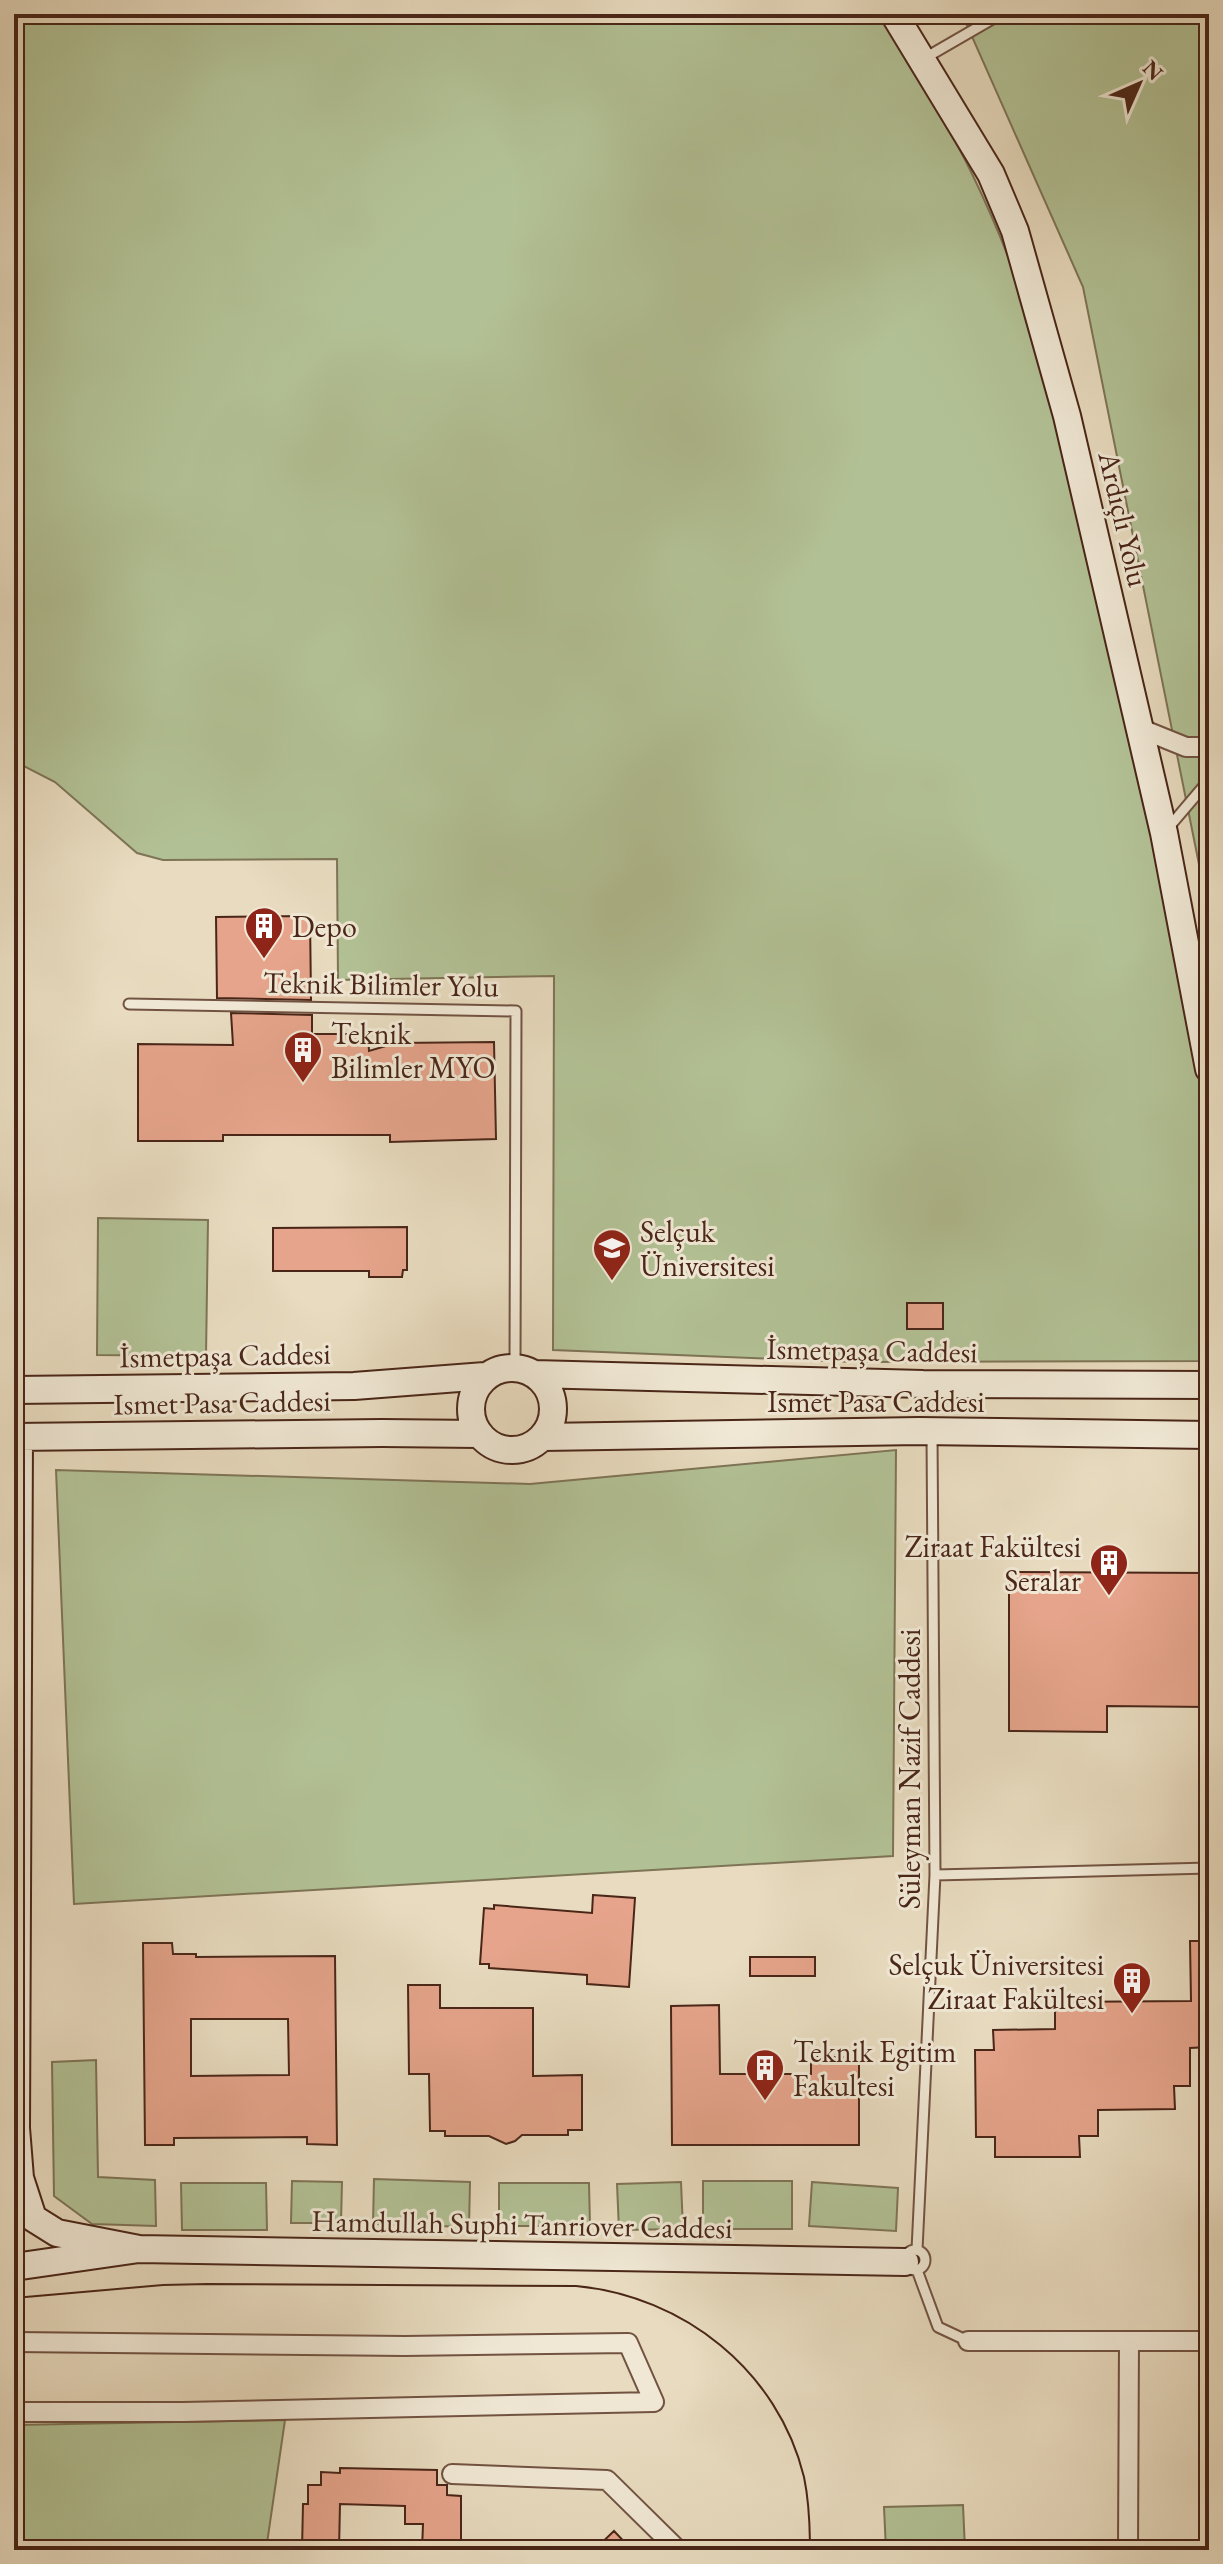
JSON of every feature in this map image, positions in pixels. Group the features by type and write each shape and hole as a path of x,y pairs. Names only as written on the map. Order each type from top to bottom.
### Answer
{"street":[{"name":"Ardıçlı Yolu","path":"894,14 991,174 1015,231 1067,416 1164,833 1209,1069"},
{"path":"1139,728 1186,747 1209,747"},
{"path":"499,1369 524,1370 545,1383 552,1396 554,1411 543,1437 531,1446 503,1450 479,1434 473,1423 471,1398 485,1376 499,1369"},
{"name":"İsmetpaşa Caddesi","path":"524,1370 923,1384 1209,1385"},
{"name":"İsmetpaşa Caddesi","path":"14,1390 354,1386 485,1376"},
{"name":"Ismet Pasa Caddesi","path":"543,1437 932,1431 1209,1435"},
{"name":"Ismet Pasa Caddesi","path":"16,1437 479,1434"},
{"path":"14,2266 28,2258 38,2238 24,2211 15,2132 16,1437"},
{"path":"24,2211 57,2233 139,2249"},
{"path":"14,2266 139,2249"},
{"name":"Hamdullah Suphi Tanriover Caddesi","path":"139,2249 913,2261"},
{"path":"968,2341 1209,2341"},
{"path":"1128,2550 1129,2341"},
{"path":"14,2342 405,2346 628,2343 654,2402 199,2412 14,2412"},
{"path":"452,2474 607,2480 678,2550"}],"lane":[{"path":"922,60 1001,14"},
{"path":"1164,833 1209,780"},
{"name":"Teknik Bilimler Yolu","path":"129,1004 516,1011 524,1370"},
{"name":"Süleyman Nazif Caddesi","path":"913,2261 935,1875 932,1431"},
{"path":"935,1875 1209,1868"},
{"path":"913,2261 938,2327 968,2341"}],"green space":[{"path":"14,14 879,14 964,157 1010,262 1040,349 1153,825 1209,1134 1209,1361 854,1362 553,1350 554,976 338,980 337,859 163,860 137,853 55,782 14,761"},
{"path":"962,14 1209,14 1209,914 1083,287"},
{"path":"98,1218 208,1220 206,1356 97,1355"},
{"path":"896,1450 893,1856 74,1904 56,1470 530,1484"},
{"path":"96,2060 98,2177 155,2180 156,2226 92,2224 54,2196 52,2062"},
{"path":"374,2179 470,2182 469,2227 373,2224"},
{"path":"292,2181 342,2182 341,2223 291,2223"},
{"path":"703,2181 792,2181 792,2229 703,2229"},
{"path":"681,2182 683,2229 619,2230 617,2184"},
{"path":"812,2182 898,2188 896,2231 809,2226"},
{"path":"181,2183 266,2183 267,2230 182,2230"},
{"path":"499,2183 589,2183 590,2226 499,2226"},
{"path":"285,2420 266,2550 14,2550 14,2425"},
{"path":"963,2505 965,2550 886,2550 884,2507"}],"building":[{"name":"Depo","path":"310,916 311,1000 217,998 216,917"},
{"path":"231,1013 312,1015 312,1034 368,1034 369,1051 396,1043 494,1042 496,1139 390,1142 390,1135 223,1135 223,1141 138,1141 138,1044 233,1045"},
{"path":"407,1227 407,1270 403,1270 402,1277 369,1277 369,1271 273,1271 273,1228"},
{"path":"907,1303 943,1303 943,1329 907,1329"},
{"path":"1009,1572 1209,1573 1209,1707 1107,1706 1107,1732 1009,1731"},
{"path":"593,1895 635,1898 629,1987 587,1984 587,1975 489,1968 489,1964 480,1964 484,1908 494,1909 494,1905 592,1913"},
{"path":"1190,1941 1209,1941 1209,2047 1190,2048 1190,2086 1174,2086 1175,2109 1098,2110 1098,2136 1079,2136 1080,2157 995,2157 995,2137 976,2137 975,2050 994,2050 993,2030 1055,2029 1055,2002 1191,2001"},
{"path":"143,1943 172,1943 173,1954 196,1954 196,1957 335,1956 337,2145 307,2144 307,2137 174,2138 174,2145 145,2145","holes":["191,2019 288,2019 289,2075 191,2076"]},
{"name":"Teknik Egitim Fakultesi","path":"750,1957 815,1957 815,1976 750,1976"},
{"path":"408,1985 440,1985 440,2008 533,2008 533,2076 582,2075 582,2130 568,2130 568,2135 522,2135 506,2144 489,2136 445,2136 445,2131 430,2131 429,2074 409,2074"},
{"name":"Teknik Egitim Fakultesi","path":"719,2005 720,2074 811,2074 811,2057 859,2057 859,2145 672,2145 671,2006"},
{"path":"340,2468 437,2470 437,2485 447,2485 447,2495 461,2496 461,2550 422,2550 423,2524 405,2524 405,2506 340,2504 339,2550 302,2550 303,2504 308,2504 308,2485 321,2485 321,2472 340,2473"},
{"path":"614,2531 632,2550 594,2550"}],"tram line":[{"path":"14,2298 207,2284 576,2286 616,2293 654,2305 689,2323 721,2346 749,2373 773,2404 791,2439 804,2477 810,2550"}],"place":[{"name":"Depo","path":"264,960"},
{"name":"Teknik Bilimler MYO","path":"303,1084"},
{"name":"Selçuk Üniversitesi","path":"612,1282"},
{"name":"Ziraat Fakültesi Seralar","path":"1109,1597"},
{"name":"Selçuk Üniversitesi Ziraat Fakültesi","path":"1132,2015"},
{"name":"Teknik Egitim Fakultesi","path":"765,2102"}]}
